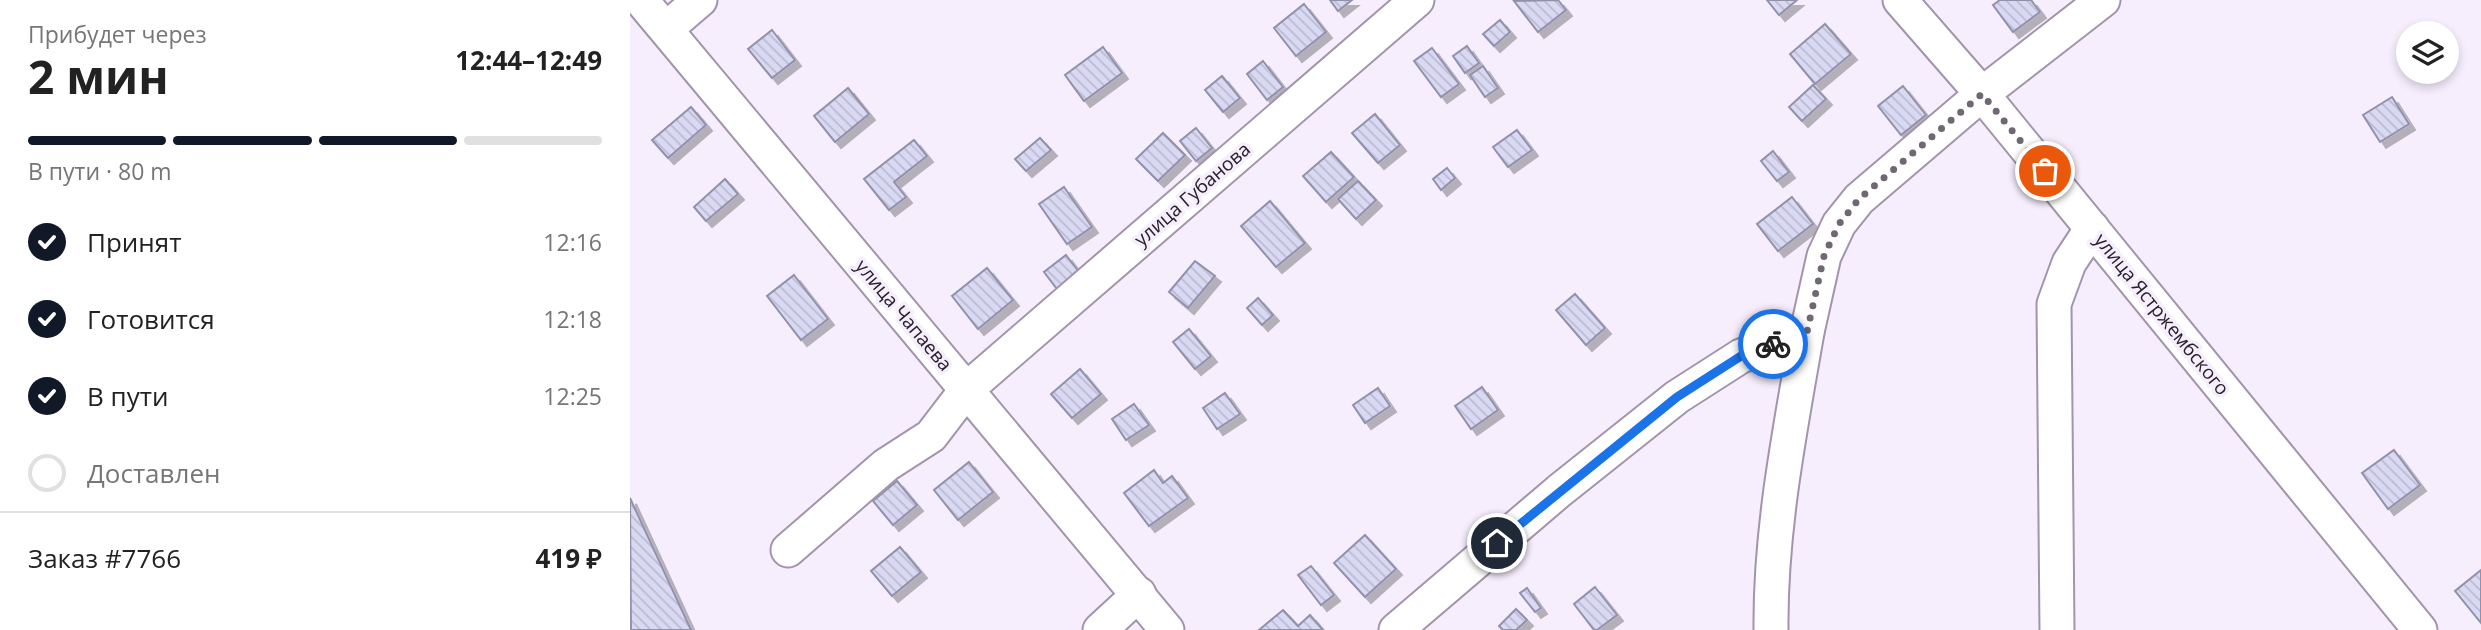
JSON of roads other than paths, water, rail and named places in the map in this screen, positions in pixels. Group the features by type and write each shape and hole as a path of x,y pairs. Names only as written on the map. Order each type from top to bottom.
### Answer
{"street":[{"name":"улица Чапаева","path":"641,0 1167,630"},
{"path":"666,29 701,0"},
{"name":"улица Губанова","path":"788,550 886,464 931,436 967,389 1418,0"},
{"name":"улица Ястржембского","path":"1900,0 1982,94 2420,630"},
{"path":"1771,630 1770,589 1781,473 1824,256 1839,224 1859,199 1982,94 2103,0"},
{"path":"2057,630 2054,304 2069,263 2092,228"},
{"path":"1396,630 1559,491 1677,397 1741,356 1807,332"},
{"path":"1100,630 1139,594"}]}
